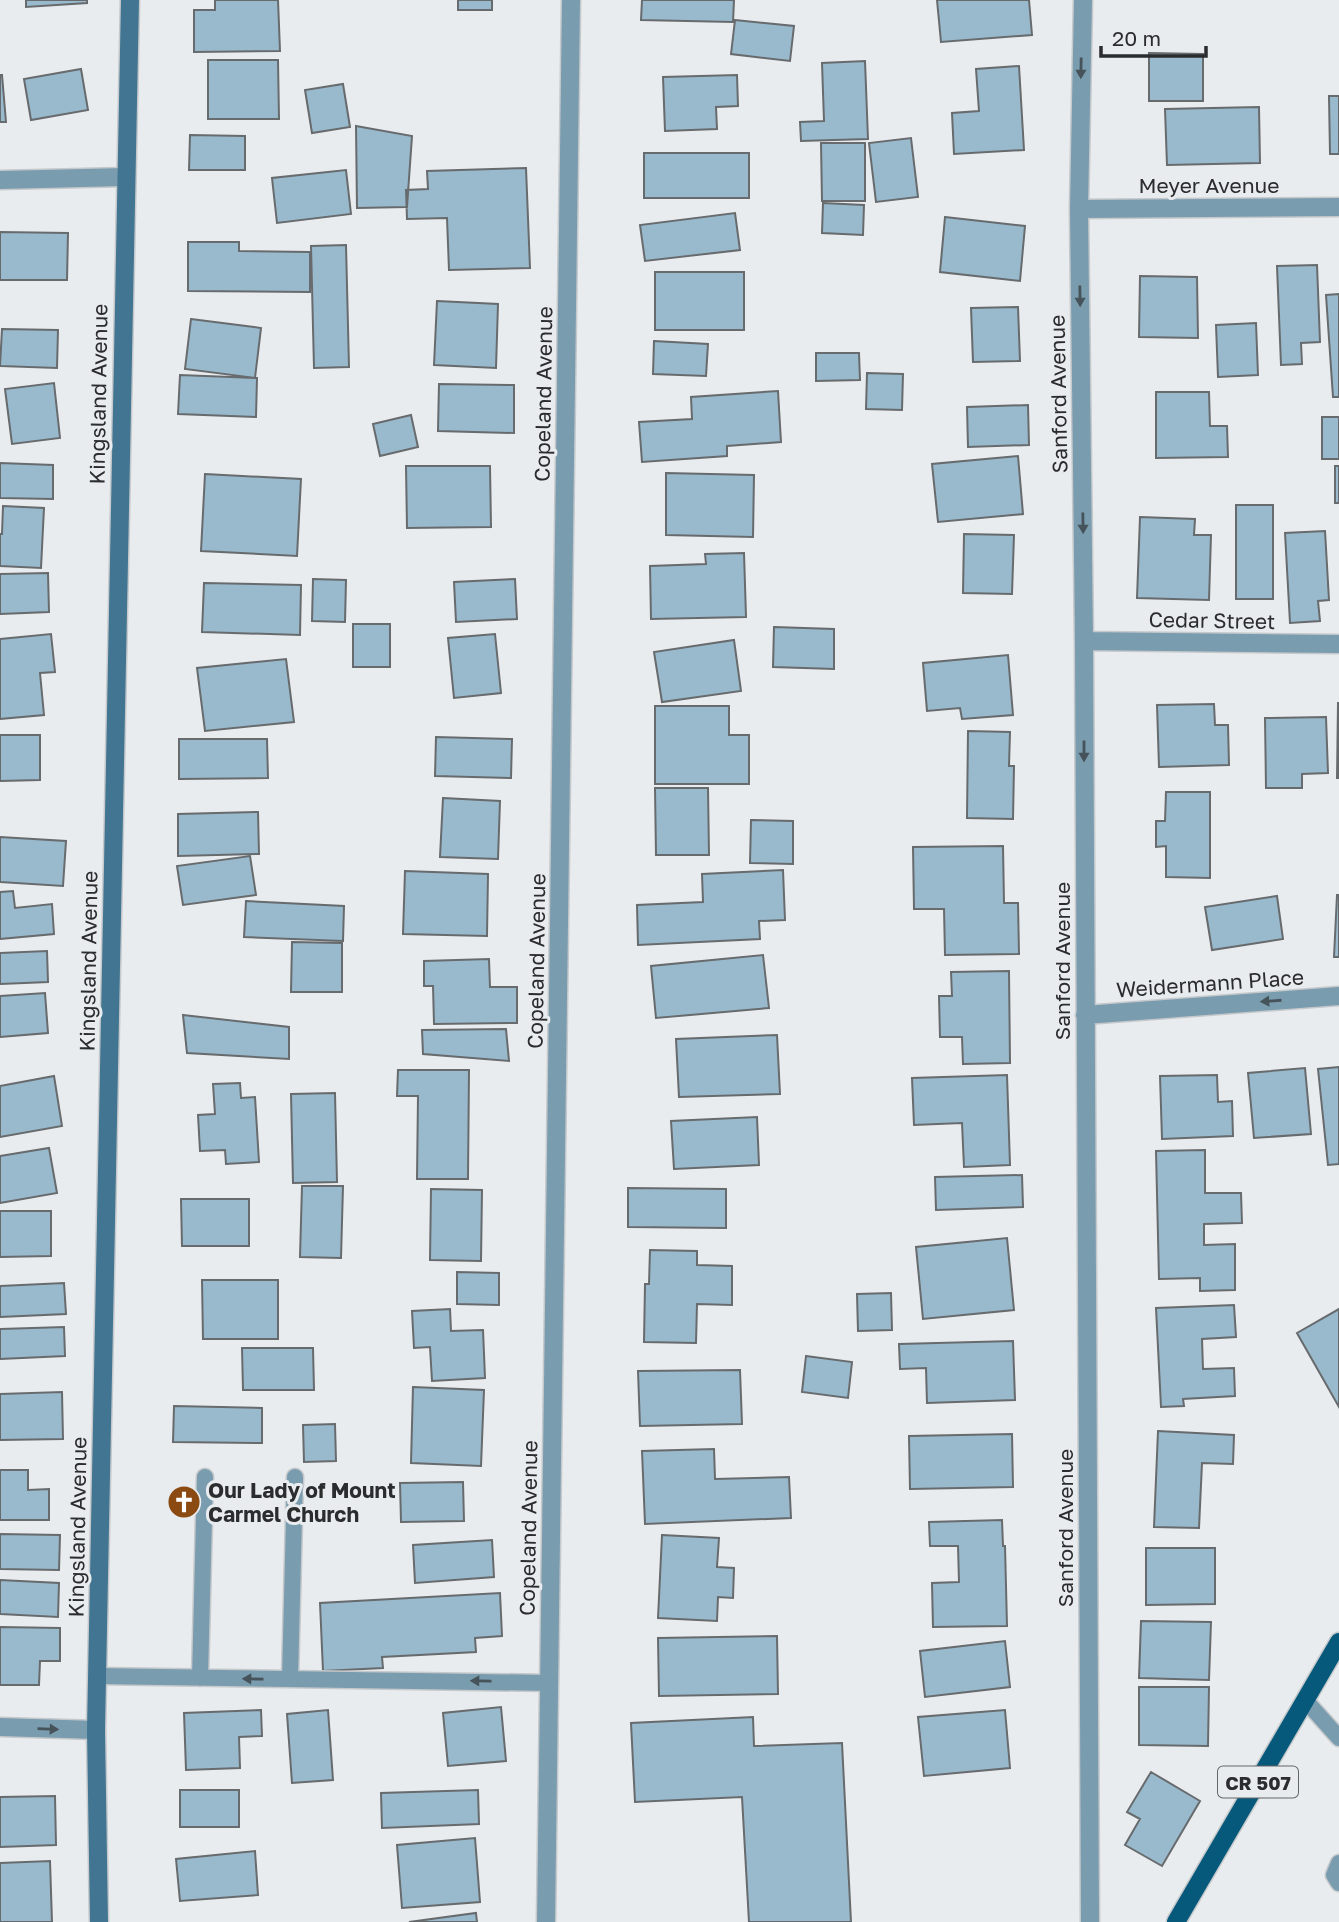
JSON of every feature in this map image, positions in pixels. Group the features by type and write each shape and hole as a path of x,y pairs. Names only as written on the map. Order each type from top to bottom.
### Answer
{"main road":[{"name":"Kingsland Avenue","path":"99,1922 96,1730 130,0"},
{"name":"CR 507","path":"1176,1922 1339,1642"}],"street":[{"name":"Copeland Avenue","path":"546,1922 570,0"},
{"name":"Sanford Avenue","path":"1083,0 1079,209 1084,641 1090,1922"},
{"path":"0,180 125,177"},
{"name":"Meyer Avenue","path":"1079,209 1339,207"},
{"name":"Cedar Street","path":"1084,641 1339,644"},
{"name":"Weidermann Place","path":"1085,1015 1339,996"},
{"path":"0,1727 96,1730"}],"lane":[{"path":"200,1678 205,1477"},
{"path":"290,1679 295,1477"},
{"path":"97,1676 549,1683"},
{"path":"1305,1700 1339,1738"},
{"path":"1339,1863 1334,1875 1339,1883"}],"building":[{"path":"26,0 87,0 87,3 26,7"},
{"path":"215,0 278,0 280,51 194,52 194,10 215,10"},
{"path":"458,0 492,0 492,10 458,10"},
{"path":"642,0 734,0 733,22 641,20"},
{"path":"937,0 1029,0 1032,35 941,42"},
{"path":"735,20 794,26 790,61 731,54"},
{"path":"1149,53 1203,54 1203,101 1149,101"},
{"path":"208,60 278,60 279,119 208,119"},
{"path":"865,61 868,139 801,141 800,122 824,121 822,63"},
{"path":"1019,66 1024,150 954,154 952,113 979,111 976,69"},
{"path":"81,69 88,110 31,120 24,79"},
{"path":"2,75 6,122 0,122"},
{"path":"737,75 738,106 716,107 717,129 665,131 663,77"},
{"path":"343,84 350,127 312,133 305,90"},
{"path":"1329,96 1339,96 1339,154 1330,154"},
{"path":"1259,107 1260,163 1167,165 1165,109"},
{"path":"356,126 412,136 407,207 357,208"},
{"path":"190,135 245,136 245,170 189,170"},
{"path":"911,138 918,197 876,202 869,143"},
{"path":"821,143 865,143 865,201 822,201"},
{"path":"644,153 749,153 749,198 644,198"},
{"path":"526,168 530,268 449,270 447,218 407,219 406,190 428,189 427,171"},
{"path":"346,170 351,214 277,223 272,178"},
{"path":"823,203 864,205 863,235 822,233"},
{"path":"735,213 740,250 645,261 640,225"},
{"path":"945,217 1025,226 1020,281 940,272"},
{"path":"0,232 68,233 67,280 0,280"},
{"path":"188,242 239,242 239,251 310,252 310,292 188,291"},
{"path":"346,245 349,367 314,368 311,246"},
{"path":"1317,265 1320,342 1301,343 1302,364 1281,365 1277,266"},
{"path":"655,272 744,272 744,330 655,330"},
{"path":"1140,276 1197,277 1198,338 1139,337"},
{"path":"1339,294 1339,397 1333,397 1326,295"},
{"path":"437,301 498,304 496,368 434,365"},
{"path":"1018,307 1020,361 973,362 971,308"},
{"path":"191,319 261,328 255,378 185,369"},
{"path":"1256,323 1258,375 1218,377 1216,325"},
{"path":"2,329 58,330 57,368 0,366"},
{"path":"654,341 708,344 706,376 653,374"},
{"path":"816,353 859,353 860,380 816,381"},
{"path":"867,373 903,374 902,410 866,409"},
{"path":"180,375 257,378 256,417 178,414"},
{"path":"54,383 60,438 12,444 5,389"},
{"path":"439,384 514,385 514,433 438,431"},
{"path":"778,391 781,442 727,446 727,456 642,462 639,422 692,419 691,397"},
{"path":"1156,392 1209,392 1210,426 1227,426 1228,457 1156,458"},
{"path":"1028,405 1029,445 968,447 967,407"},
{"path":"411,415 418,447 380,456 373,424"},
{"path":"1322,417 1339,417 1339,459 1322,459"},
{"path":"1018,456 1023,514 938,522 932,464"},
{"path":"0,463 53,465 53,499 0,498"},
{"path":"406,466 490,466 491,527 407,528"},
{"path":"1335,466 1339,466 1339,503 1335,503"},
{"path":"666,473 754,475 753,537 666,535"},
{"path":"205,474 301,479 297,556 201,551"},
{"path":"1236,505 1273,505 1273,599 1236,599"},
{"path":"3,506 44,508 41,568 0,566"},
{"path":"1140,517 1195,519 1194,535 1211,535 1209,600 1137,598"},
{"path":"1325,531 1329,600 1318,601 1320,621 1290,623 1285,533"},
{"path":"964,534 1014,535 1012,594 963,593"},
{"path":"744,553 746,617 651,619 650,566 706,564 705,554"},
{"path":"48,573 49,612 0,614 0,574"},
{"path":"313,579 346,580 345,622 312,621"},
{"path":"515,579 517,619 456,622 454,582"},
{"path":"204,583 301,585 300,635 202,632"},
{"path":"353,624 390,624 390,667 353,667"},
{"path":"774,627 834,629 834,669 773,667"},
{"path":"51,634 55,672 40,673 44,715 0,719 0,639"},
{"path":"495,634 501,693 454,698 448,638"},
{"path":"734,640 741,691 662,702 654,652"},
{"path":"1008,655 1013,715 962,719 960,708 927,711 923,663"},
{"path":"286,659 294,722 205,731 197,668"},
{"path":"1338,703 1339,778 1337,778"},
{"path":"1214,704 1215,725 1228,725 1229,765 1159,767 1157,705"},
{"path":"655,706 729,706 729,735 749,735 749,784 655,784"},
{"path":"1326,717 1328,773 1302,774 1302,788 1266,788 1265,718"},
{"path":"968,731 1010,732 1009,766 1014,766 1013,819 967,818"},
{"path":"0,735 40,735 40,780 0,781"},
{"path":"436,737 512,739 511,778 435,776"},
{"path":"179,739 267,739 268,778 179,779"},
{"path":"655,788 708,788 709,855 656,855"},
{"path":"1166,792 1210,792 1210,878 1166,877 1166,846 1156,847 1156,821 1165,821"},
{"path":"443,798 500,801 498,859 440,857"},
{"path":"258,812 259,854 178,856 178,814"},
{"path":"751,820 793,821 793,864 750,863"},
{"path":"0,837 66,841 63,886 0,882"},
{"path":"1003,846 1004,903 1018,903 1019,954 945,955 944,909 914,909 913,847"},
{"path":"250,856 256,895 183,905 177,866"},
{"path":"783,870 785,920 759,921 760,939 638,945 637,905 703,902 702,874"},
{"path":"405,871 488,874 487,936 403,934"},
{"path":"13,891 15,908 52,904 54,934 0,939 0,892"},
{"path":"1337,895 1339,957 1334,957"},
{"path":"1277,896 1283,939 1212,950 1205,907"},
{"path":"246,901 344,906 343,941 244,937"},
{"path":"292,942 342,943 342,992 291,992"},
{"path":"47,951 48,982 0,984 0,953"},
{"path":"763,955 769,1008 656,1018 651,966"},
{"path":"489,959 490,987 517,987 517,1023 434,1024 433,986 424,986 424,961"},
{"path":"1009,971 1010,1063 963,1064 962,1037 940,1037 939,996 952,996 951,972"},
{"path":"45,993 48,1033 0,1037 0,996"},
{"path":"183,1015 289,1027 289,1059 187,1053"},
{"path":"506,1029 509,1061 423,1054 422,1030"},
{"path":"777,1035 780,1094 679,1097 676,1039"},
{"path":"1339,1067 1339,1164 1328,1165 1318,1069"},
{"path":"1305,1068 1311,1134 1254,1138 1248,1073"},
{"path":"398,1070 469,1070 468,1179 417,1179 418,1096 397,1096"},
{"path":"1007,1075 1010,1165 964,1167 962,1123 914,1125 912,1078"},
{"path":"1217,1075 1218,1102 1232,1101 1233,1136 1162,1139 1160,1076"},
{"path":"54,1076 62,1126 0,1137 0,1086"},
{"path":"240,1083 241,1098 255,1097 259,1162 226,1164 225,1150 200,1151 198,1115 215,1114 213,1084"},
{"path":"335,1093 337,1182 293,1183 291,1094"},
{"path":"757,1117 759,1165 674,1169 671,1121"},
{"path":"49,1148 57,1193 0,1203 0,1156"},
{"path":"1205,1150 1205,1193 1241,1193 1242,1223 1204,1224 1204,1245 1235,1244 1235,1290 1200,1291 1200,1278 1159,1279 1156,1151"},
{"path":"1022,1175 1023,1207 936,1210 935,1177"},
{"path":"302,1186 343,1186 341,1258 300,1257"},
{"path":"628,1188 726,1189 726,1228 628,1227"},
{"path":"431,1189 482,1190 481,1261 430,1260"},
{"path":"181,1199 249,1199 249,1246 182,1246"},
{"path":"0,1211 51,1211 51,1256 0,1257"},
{"path":"1007,1238 1014,1310 923,1319 916,1247"},
{"path":"650,1250 697,1251 697,1265 732,1266 732,1305 697,1304 696,1343 644,1342 645,1284 649,1284"},
{"path":"457,1272 499,1273 499,1305 457,1304"},
{"path":"202,1280 278,1280 278,1339 203,1339"},
{"path":"64,1283 66,1314 0,1317 0,1286"},
{"path":"891,1293 892,1330 858,1331 857,1294"},
{"path":"1234,1305 1236,1337 1202,1339 1203,1369 1234,1368 1235,1396 1183,1399 1184,1406 1161,1407 1156,1308"},
{"path":"450,1309 451,1331 483,1330 485,1378 432,1381 430,1347 414,1348 412,1311"},
{"path":"1339,1309 1339,1407 1297,1333"},
{"path":"64,1327 65,1356 0,1359 0,1329"},
{"path":"1013,1341 1015,1400 927,1403 926,1368 900,1369 899,1344"},
{"path":"242,1348 313,1348 314,1390 243,1390"},
{"path":"806,1356 852,1362 848,1398 802,1392"},
{"path":"740,1370 742,1424 640,1426 638,1371"},
{"path":"413,1387 484,1390 481,1466 411,1463"},
{"path":"62,1392 63,1439 0,1440 0,1394"},
{"path":"174,1406 262,1408 262,1443 173,1442"},
{"path":"335,1424 336,1461 304,1462 303,1425"},
{"path":"1158,1431 1234,1435 1233,1464 1202,1463 1199,1528 1154,1527"},
{"path":"1012,1434 1013,1487 910,1489 909,1436"},
{"path":"714,1449 715,1479 789,1477 791,1518 645,1524 642,1451"},
{"path":"0,1470 28,1470 28,1490 49,1489 49,1520 0,1520"},
{"path":"463,1482 464,1521 401,1522 400,1483"},
{"path":"1002,1520 1007,1626 933,1627 932,1583 959,1582 958,1546 930,1546 929,1522"},
{"path":"0,1534 60,1535 59,1570 0,1569"},
{"path":"662,1535 719,1538 717,1567 734,1568 733,1598 718,1597 717,1621 658,1618"},
{"path":"492,1540 494,1577 415,1583 413,1545"},
{"path":"1146,1548 1215,1548 1215,1604 1146,1605"},
{"path":"0,1580 59,1583 58,1617 0,1614"},
{"path":"500,1593 502,1636 475,1638 476,1652 382,1657 383,1668 323,1671 320,1603"},
{"path":"1141,1621 1211,1622 1209,1680 1139,1678"},
{"path":"0,1627 60,1628 60,1661 40,1661 39,1685 0,1685"},
{"path":"777,1636 778,1694 659,1696 658,1638"},
{"path":"1005,1641 1010,1687 925,1697 920,1651"},
{"path":"1139,1687 1209,1687 1208,1746 1139,1745"},
{"path":"501,1707 506,1761 448,1766 443,1713"},
{"path":"261,1710 262,1736 239,1737 240,1768 186,1770 184,1713"},
{"path":"328,1710 333,1780 292,1783 287,1714"},
{"path":"1005,1710 1010,1768 924,1776 918,1717"},
{"path":"753,1717 754,1746 842,1743 851,1922 749,1922 742,1797 635,1802 631,1723"},
{"path":"1151,1772 1200,1801 1162,1866 1125,1845 1140,1819 1127,1812"},
{"path":"180,1790 239,1790 239,1827 180,1827"},
{"path":"478,1790 479,1824 382,1828 381,1793"},
{"path":"55,1796 56,1845 0,1847 0,1797"},
{"path":"475,1838 480,1902 402,1908 397,1845"},
{"path":"255,1851 258,1895 180,1901 176,1859"},
{"path":"50,1861 52,1922 0,1922 0,1863"},
{"path":"476,1913 477,1922 409,1922"}],"place":[{"name":"Our Lady of Mount Carmel Church","path":"184,1502"}]}
